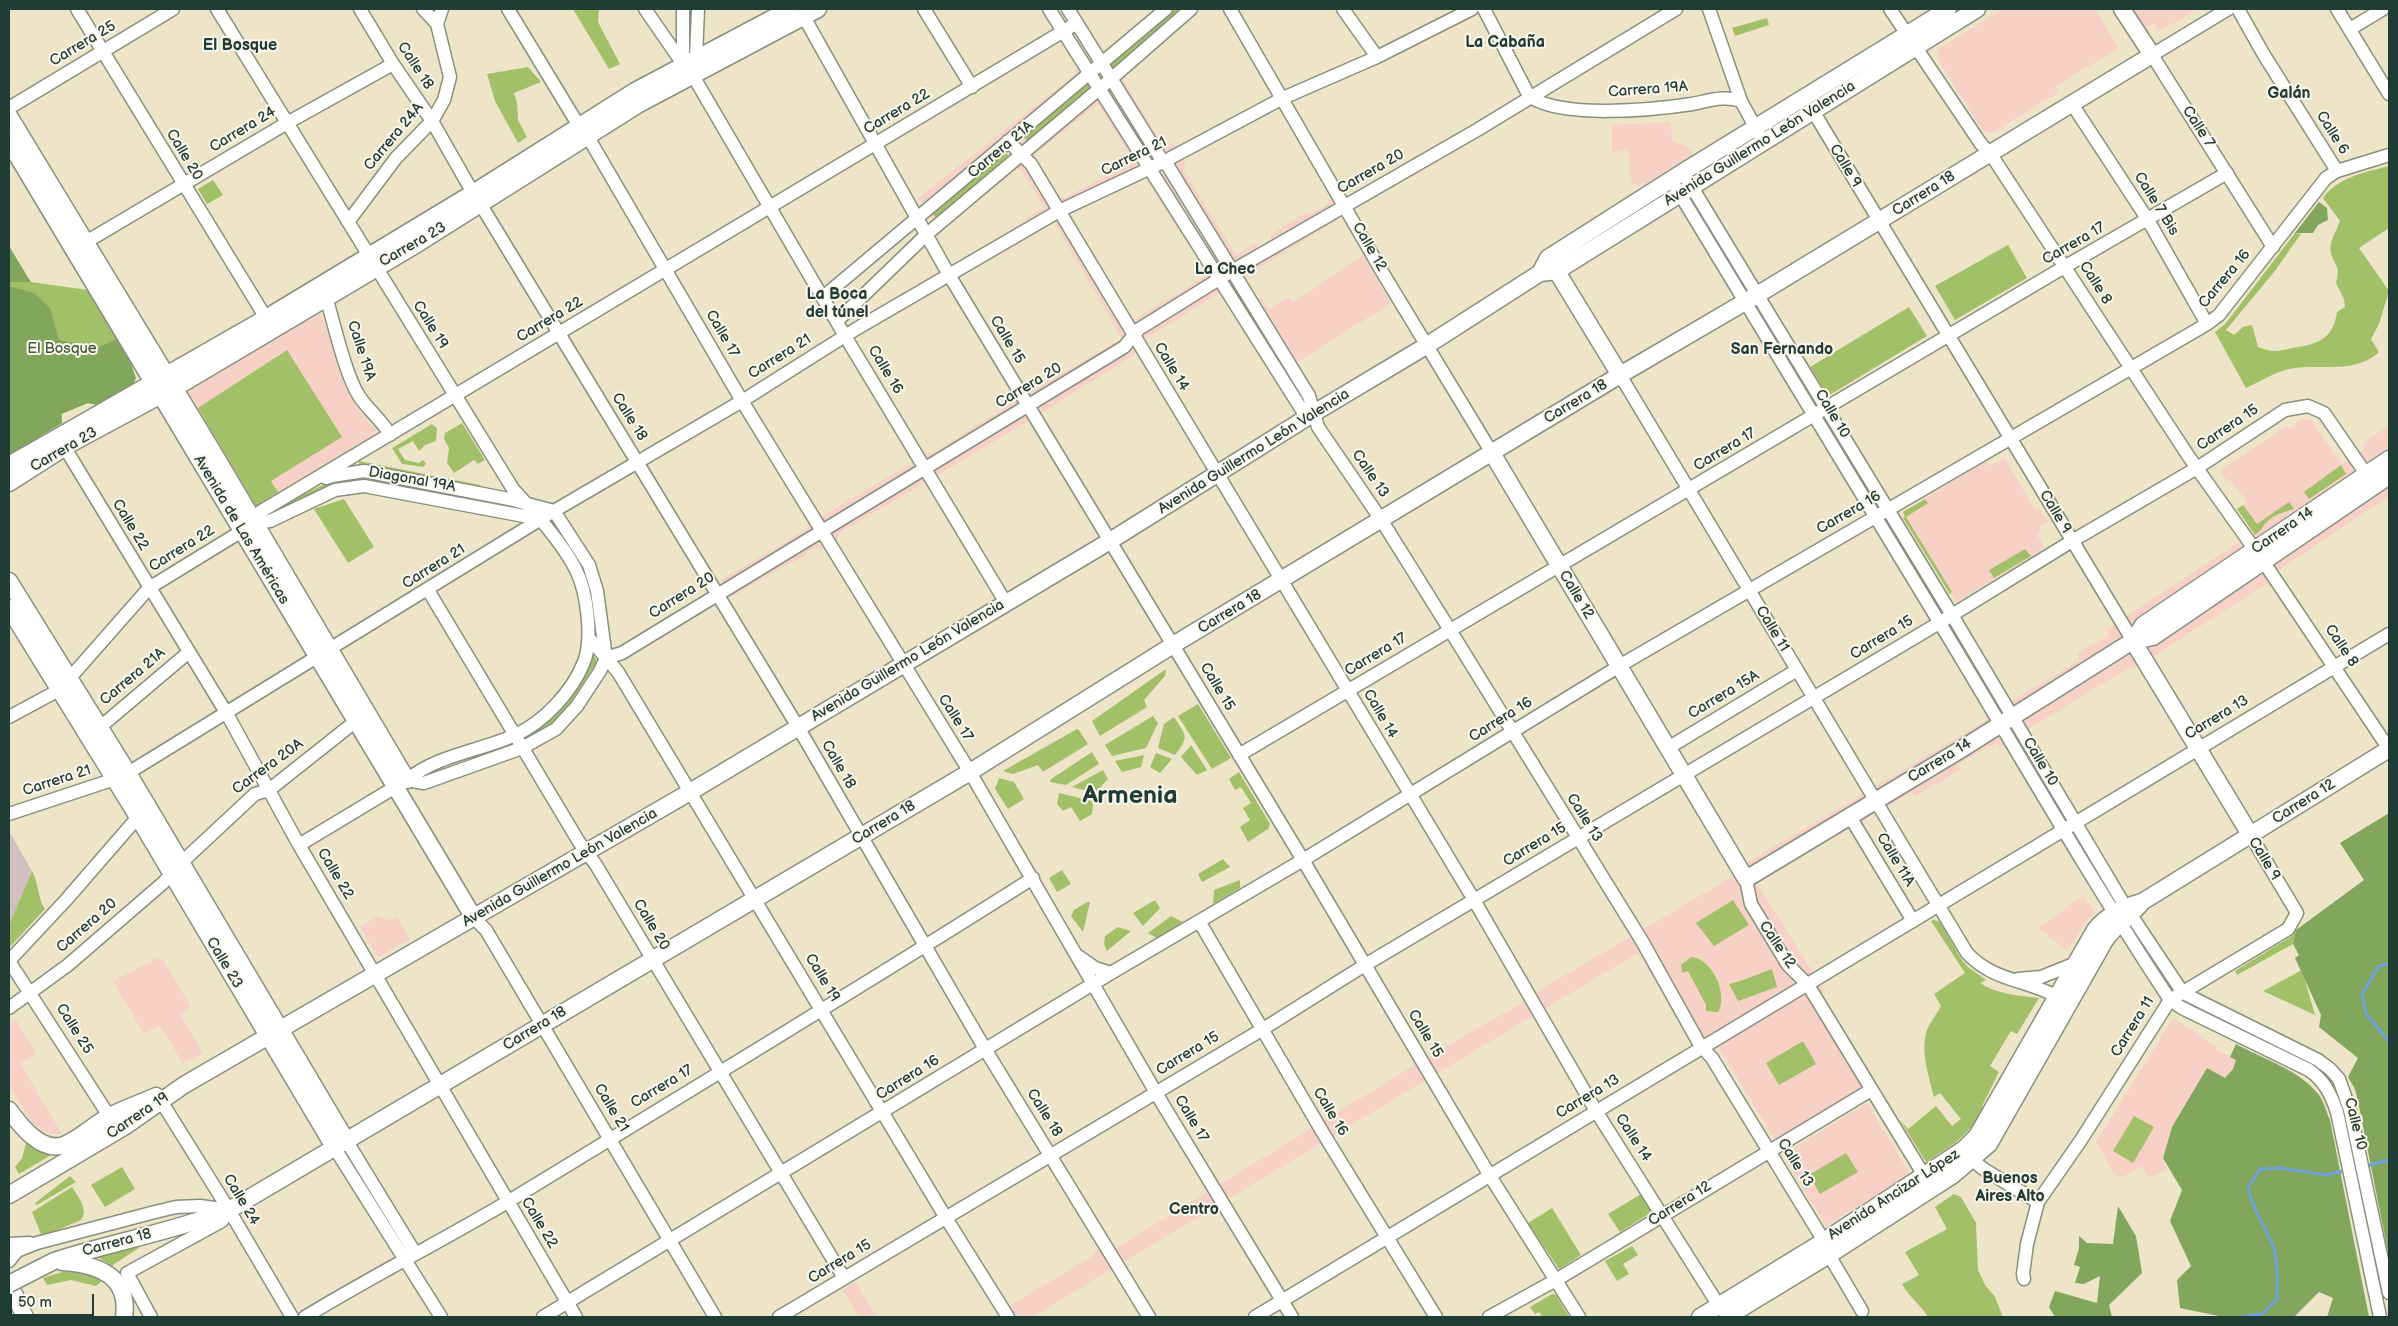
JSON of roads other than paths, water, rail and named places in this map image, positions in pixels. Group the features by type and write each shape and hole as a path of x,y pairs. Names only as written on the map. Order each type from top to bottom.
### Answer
{"main road":[{"name":"Avenida Guillermo León Valencia","path":"274,1032 377,975 690,792 1110,541 1426,346 1540,273 1677,176 1759,135 1812,112 1910,41 1948,9"},
{"name":"Avenida Guillermo León Valencia","path":"1552,265 1686,191 1759,135 1910,41 1977,9"},
{"name":"Calle 7","path":"2122,9 2152,55"},
{"name":"Carrera 23","path":"9,483 266,318 372,262 477,199 584,131 639,104 690,65 804,12"},
{"name":"Carrera 18","path":"9,1284 54,1262 115,1242 195,1223 229,1210 970,772 1173,645 1382,521 1620,375 1879,222 2152,55"},
{"name":"Avenida de Las Américas","path":"9,116 86,242 164,385"},
{"name":"Avenida de Las Américas","path":"9,142 164,385 401,784 474,918"},
{"name":"Carrera 23","path":"9,465 164,385 326,297 372,262"},
{"name":"Calle 11","path":"1552,265 1620,375"},
{"name":"Calle 12","path":"1492,453 1746,879"},
{"name":"Carrera 14","path":"2260,556 2366,474 2389,459"},
{"name":"Carrera 14","path":"1746,879 2006,722 2132,641 2143,625 2260,556 2389,476"},
{"name":"Calle 23","path":"9,581 64,684 121,776 340,1144"},
{"name":"Calle 23","path":"9,608 64,684 99,728 138,817 176,868"},
{"name":"Calle 9","path":"2132,641 2251,836"},
{"name":"Avenida de Las Américas","path":"324,653 356,721 401,784"},
{"name":"Carrera 12","path":"2122,915 2389,749"},
{"name":"Avenida Ancizar López","path":"1826,1248 1956,1155 1977,1136 2095,930 2103,920 2122,915"},
{"name":"Avenida Ancizar López","path":"1700,1317 1723,1312 1826,1248 1953,1175 1989,1144 2104,942 2122,915"},
{"name":"Carrera 19","path":"9,1195 127,1125 184,1085 274,1032"},
{"path":"9,1110 24,1130 51,1146 63,1145 109,1116 184,1085"},
{"path":"54,1262 83,1263 102,1269 110,1275 118,1284 126,1307 124,1317"},
{"path":"9,1284 25,1317"}],"street":[{"name":"Calle 20","path":"77,9 266,318"},
{"name":"Carrera 25","path":"9,108 174,9"},
{"name":"Calle 19","path":"217,9 513,489 540,519 576,570 584,595 588,638 618,672 823,1010 946,1218 1008,1317"},
{"name":"Calle 18","path":"360,9 393,64 432,121 558,334 638,462 798,727 985,1049 1149,1317"},
{"path":"423,9 437,24 442,9"},
{"name":"Calle 17","path":"508,9 584,131 742,401 970,772 1156,1092 1292,1317"},
{"name":"Calle 16","path":"645,9 690,65 845,336 1006,603"},
{"path":"683,9 690,65"},
{"path":"690,65 698,9"},
{"path":"924,9 972,86"},
{"path":"1050,9 1220,278 1311,416"},
{"path":"1068,9 1163,162 1168,166 1309,396 1311,416"},
{"name":"Carrera 21A","path":"823,297 1166,9"},
{"name":"Carrera 21A","path":"837,321 927,234 1112,79 1191,9"},
{"name":"Calle 12","path":"1230,9 1426,346 1492,453"},
{"path":"1344,9 1377,56"},
{"name":"Carrera 21","path":"9,814 121,776 227,714 540,519 742,401 845,336 1059,211 1150,166 1163,162 1283,98 1377,56 1472,9"},
{"path":"1484,9 1529,96"},
{"name":"Carrera 20","path":"606,658 622,653 1124,347 1139,330 1220,278 1477,130 1529,96 1676,9"},
{"path":"1708,9 1740,101 1759,135"},
{"name":"Calle 8","path":"1890,9 1981,144 1990,153 2197,468 2260,556 2389,749"},
{"name":"Carrera 18","path":"2152,55 2228,9"},
{"name":"Calle 6","path":"2238,9 2264,55 2337,171"},
{"path":"2337,9 2389,94"},
{"path":"2350,30 2383,9"},
{"name":"Calle 15","path":"804,12 874,145 949,275 1290,840 1297,864 1365,965 1490,1176 1579,1317"},
{"name":"Carrera 24A","path":"348,222 396,158 432,121 444,100 450,77 437,24"},
{"name":"Carrera 22","path":"9,717 64,684 149,588 248,527 260,512 1077,24"},
{"name":"Calle 7","path":"2152,55 2273,247"},
{"name":"Carrera 24","path":"86,242 286,123 393,64"},
{"name":"Carrera 19A","path":"1529,96 1539,104 1562,108 1632,110 1692,104 1721,98 1740,101"},
{"name":"Calle 7 Bis","path":"2072,104 2148,220 2207,324"},
{"name":"Calle 9","path":"1812,112 2132,641"},
{"name":"Calle 14","path":"1008,142 1022,153 1059,211 1280,581 1348,691 1409,796 1474,900 1596,1111 1663,1214 1723,1312"},
{"name":"Carrera 16","path":"543,1317 1111,973 1297,864 1618,666 2207,324 2219,315 2326,178 2337,171 2389,156"},
{"name":"Carrera 17","path":"1239,755 2066,266 2227,173"},
{"name":"Calle 10","path":"1677,176 1751,299 1814,416 1940,623 2076,824 2122,915 2170,1000 2182,1008 2309,1070 2319,1077 2326,1086 2337,1112 2358,1222 2380,1317"},
{"name":"Calle 19A","path":"326,297 351,380 358,395 384,424 390,435"},
{"name":"Calle 10","path":"1751,299 1826,409 1952,615 2062,831 2122,915 2183,993 2318,1060 2330,1068 2339,1079 2350,1110 2389,1293"},
{"name":"Calle 11","path":"1620,375 1690,489 1796,670 1876,799 1960,942 1975,962 1994,974 2056,996"},
{"name":"Carrera 15","path":"779,1317 1940,623 2072,541 2197,468 2285,410 2308,406 2316,408 2331,419 2366,474"},
{"name":"Calle 13","path":"1311,416 1382,521 1642,941 1702,1048 1712,1058 1768,1150 1862,1312"},
{"name":"Calle 22","path":"65,448 227,714 299,845 442,1084 449,1101 576,1317"},
{"path":"340,465 364,471"},
{"name":"Diagonal 19A","path":"289,495 332,476 364,471 526,503 554,511"},
{"name":"Diagonal 19A","path":"248,527 270,522 335,490 364,486 540,519"},
{"path":"401,784 424,783 522,748 556,729 572,712 600,671 606,658 602,611 589,565 554,511"},
{"name":"Calle 20","path":"428,590 522,748 721,1070 844,1278"},
{"name":"Carrera 13","path":"1255,1317 1388,1239 1596,1111 1940,906 2389,634"},
{"path":"299,845 401,784 421,769 515,735 542,719 562,696 584,661 588,638"},
{"name":"Carrera 21A","path":"99,728 189,652"},
{"name":"Carrera 15A","path":"1668,748 1796,670"},
{"name":"Carrera 20A","path":"176,868 255,794 269,790 356,721"},
{"name":"Calle 11A","path":"1850,815 1913,921"},
{"path":"9,961 66,900 138,817"},
{"name":"Calle 9","path":"2251,836 2297,913"},
{"name":"Carrera 20","path":"9,1008 75,958 176,868"},
{"name":"Carrera 17","path":"305,1317 409,1256 508,1202 721,1070 823,1010 1033,878"},
{"name":"Calle 12","path":"1746,879 1750,904 1788,965 1808,985 1924,1177"},
{"name":"Carrera 11","path":"2038,1202 2081,1140 2170,1000 2288,929 2297,913"},
{"name":"Calle 21","path":"474,918 486,930 716,1317"},
{"name":"Calle 16","path":"1199,921 1436,1317"},
{"path":"1076,954 1087,963 1111,973"},
{"name":"Calle 25","path":"9,961 31,992 109,1116"},
{"name":"Calle 11","path":"2014,980 2041,976 2076,963"},
{"name":"Carrera 12","path":"1489,1317 1556,1280 1870,1090"},
{"name":"Calle 24","path":"161,1101 229,1210 292,1317"},
{"name":"Calle 23","path":"340,1144 409,1256 441,1317"},
{"path":"1972,1160 2038,1202 2027,1244 2024,1279"},
{"name":"Carrera 18","path":"9,1261 17,1251 37,1243 176,1207 200,1206 229,1210 222,1221 127,1273 151,1317"},
{"name":"Carrera 18","path":"9,1244 37,1243"}],"waterway":[{"path":"2389,964 2379,966 2362,994 2366,1014 2389,1041"},
{"path":"2366,1166 2389,1160"},
{"path":"2240,1317 2262,1314 2277,1299 2277,1269 2274,1248 2255,1209 2248,1188 2260,1169 2281,1168 2325,1175 2345,1171"}],"district":[{"name":"La Cabaña","path":"1505,43"},
{"name":"El Bosque","path":"240,46"},
{"name":"Galán","path":"2289,94"},
{"name":"La Chec","path":"1225,270"},
{"name":"La Boca del túnel","path":"837,304"},
{"name":"San Fernando","path":"1782,350"},
{"name":"Armenia","path":"1130,797"},
{"name":"Buenos Aires Alto","path":"2010,1188"},
{"name":"Centro","path":"1194,1210"}]}
